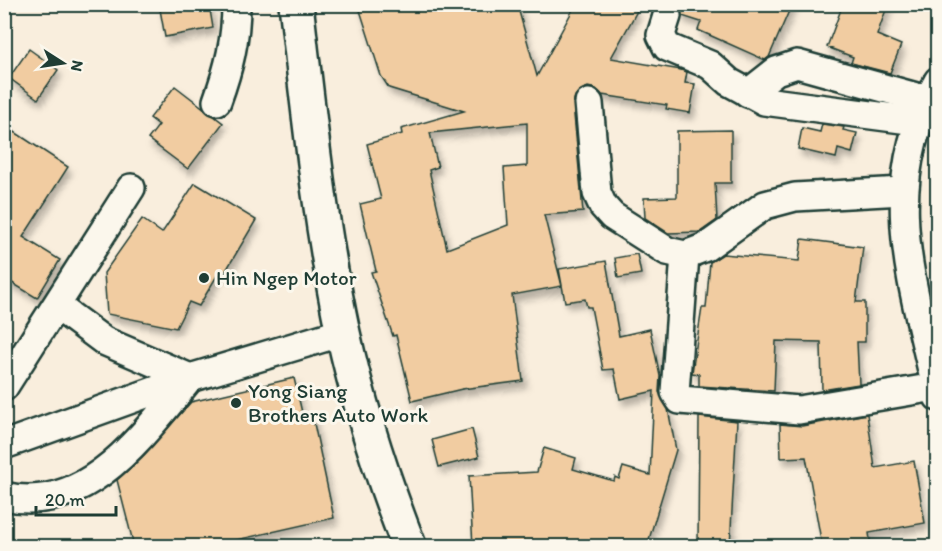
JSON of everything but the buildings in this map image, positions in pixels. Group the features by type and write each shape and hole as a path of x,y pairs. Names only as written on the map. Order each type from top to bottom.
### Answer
{"main road":[{"path":"296,4 316,179 343,332 387,491 409,546"}],"street":[{"path":"217,101 232,62 236,32 236,4"},
{"path":"667,16 661,28 663,42 667,47 710,65 748,93 764,101 781,104 927,101"},
{"path":"748,93 776,70 797,64 927,101"},
{"path":"685,255 675,392 680,400 799,410 936,392 904,231 903,191 906,164 927,101"},
{"path":"589,103 596,180 603,206 612,216 667,251 685,255 706,247 765,205 795,197 903,191"},
{"path":"4,387 131,188"},
{"path":"57,306 104,341 190,378"},
{"path":"4,445 190,378 343,332"},
{"path":"4,496 36,501 61,497 84,484 132,447 190,378"}],"place":[{"name":"Hin Ngep Motor","path":"204,278"},
{"name":"Yong Siang Brothers Auto Work","path":"236,403"}]}
